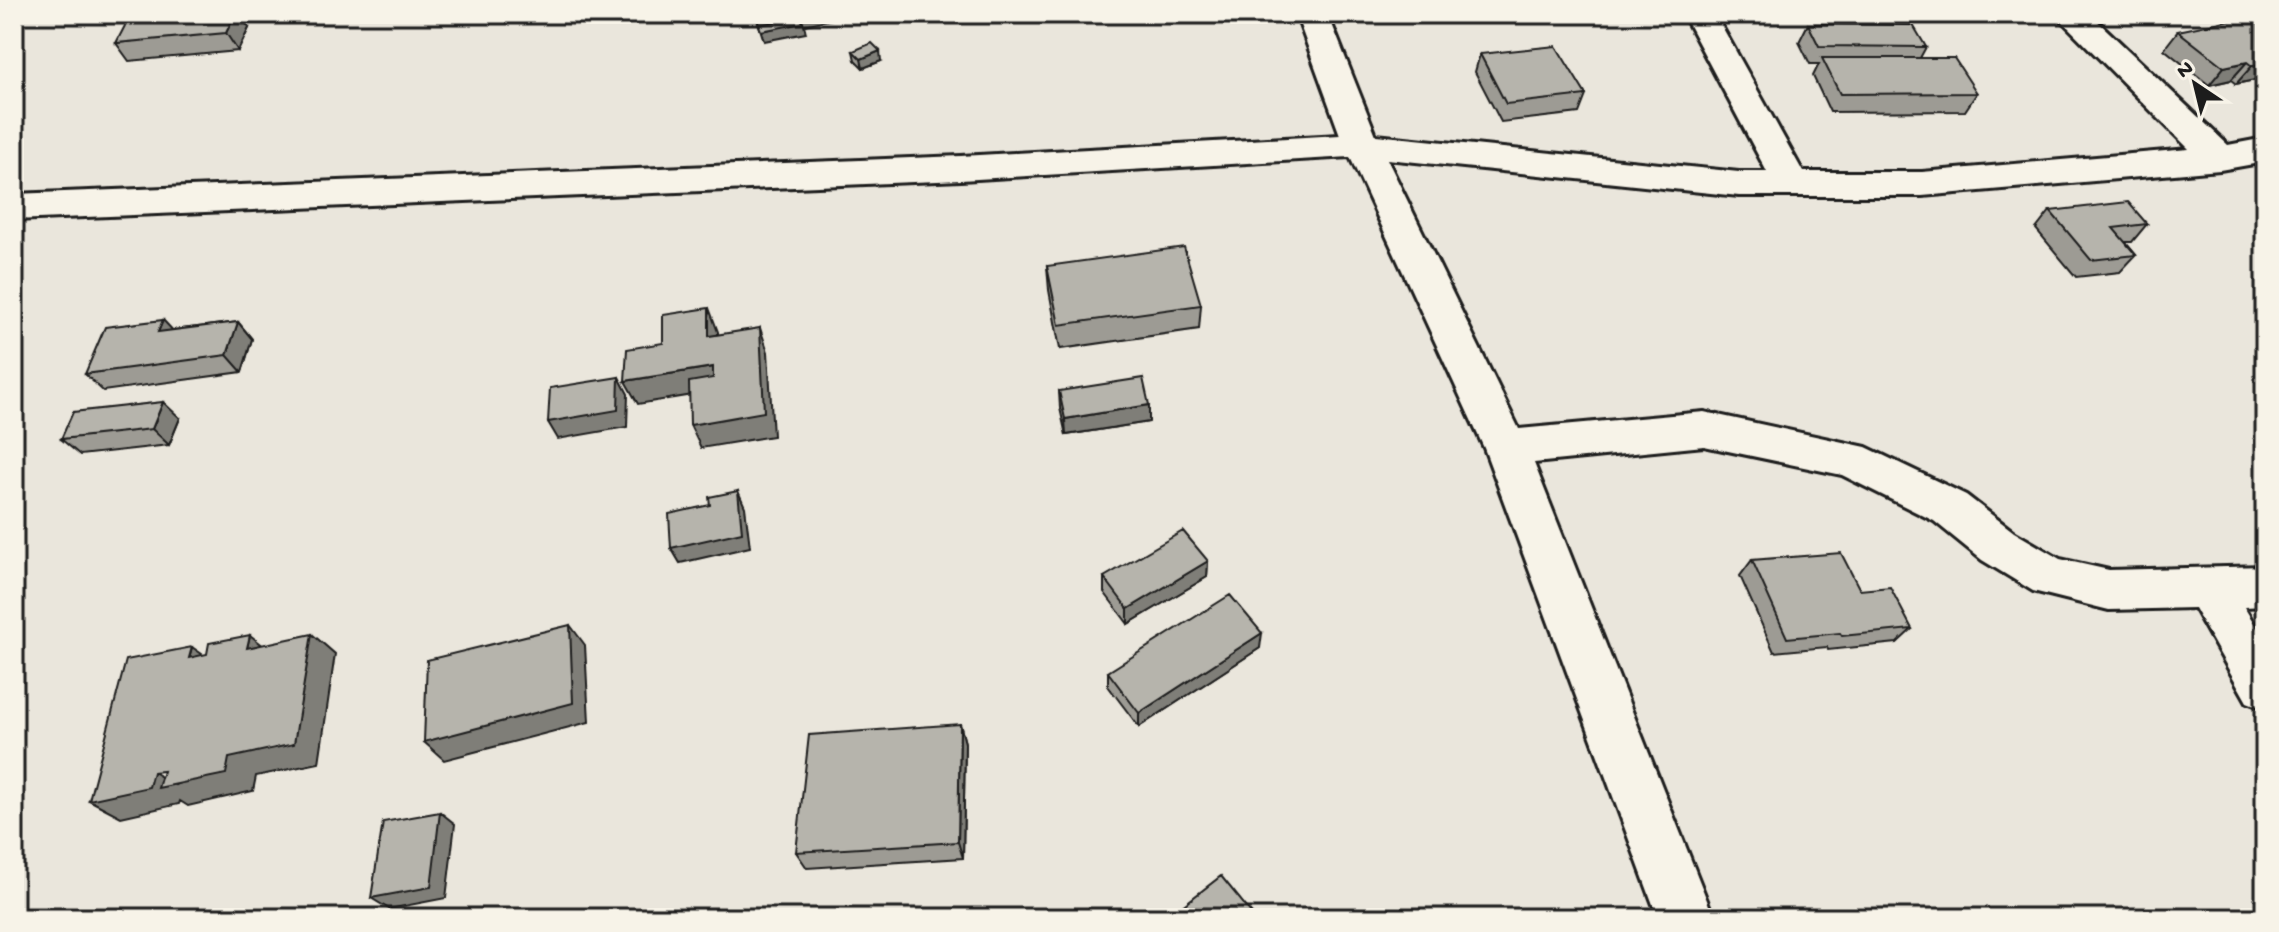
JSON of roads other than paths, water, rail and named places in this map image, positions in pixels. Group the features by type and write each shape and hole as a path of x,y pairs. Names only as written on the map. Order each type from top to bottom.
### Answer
{"street":[{"path":"1312,14 1362,145 1506,448 1686,918"},
{"path":"1699,14 1792,184"},
{"path":"2071,14 2220,158"},
{"path":"14,207 961,168 1362,145 1739,184 1922,184 2220,158 2265,150"},
{"path":"1506,448 1704,429 1851,459 1950,508 1998,546 2050,577 2109,590 2265,586"},
{"path":"2207,587 2265,686"}]}
